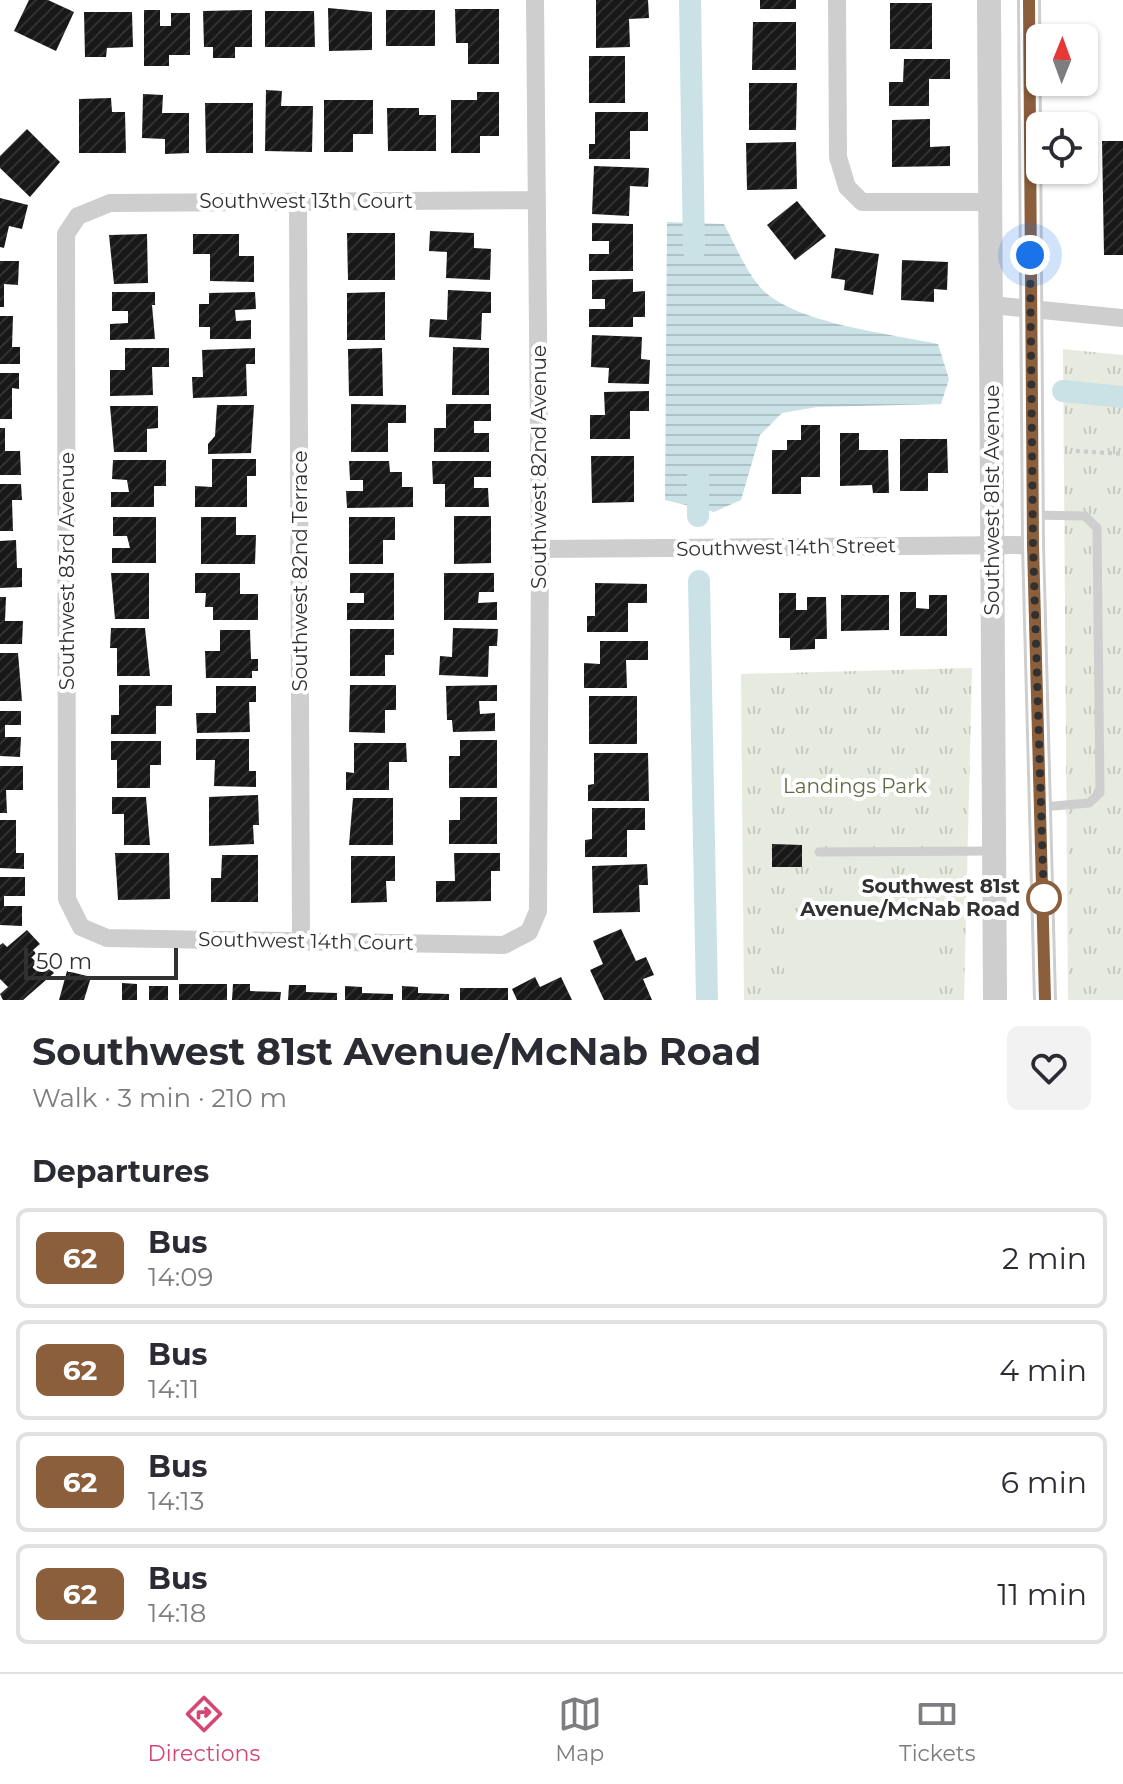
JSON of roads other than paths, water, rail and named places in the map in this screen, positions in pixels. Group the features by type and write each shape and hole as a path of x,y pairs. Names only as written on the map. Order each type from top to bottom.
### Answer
{"street":[{"name":"Southwest 82nd Avenue","path":"529,932 538,911 540,549 535,0"},
{"path":"837,0 838,157 847,187 862,202 990,202"},
{"name":"Southwest 81st Avenue","path":"989,0 995,1000"},
{"name":"Southwest 81st Avenue","path":"1029,0 1033,545 1045,1000"},
{"name":"Southwest 13th Court","path":"78,216 110,203 536,200"},
{"name":"Southwest 82nd Terrace","path":"298,201 301,941"},
{"name":"Southwest 83rd Avenue","path":"78,216 66,234 67,899 81,927"},
{"path":"991,305 1123,318"},
{"name":"Southwest 14th Street","path":"540,549 1033,545"},
{"name":"Southwest 14th Court","path":"81,927 107,938 504,945 529,932"}],"lane":[{"path":"1033,515 1085,516 1097,528 1100,793 1089,803 1042,807"},
{"path":"819,852 994,851"}],"water":[{"path":"667,222 724,224 748,270 766,293 801,313 938,344 949,379 941,404 817,407 782,413 760,435 741,500 714,512 665,500"}],"waterway":[{"path":"690,0 694,251"},
{"path":"1063,391 1123,397"},
{"path":"698,477 698,516"},
{"path":"699,581 707,1000"}],"place":[{"name":"Southwest 81st Avenue/McNab Road","path":"1044,898"}],"park label":[{"name":"Landings Park","path":"855,786"}]}
